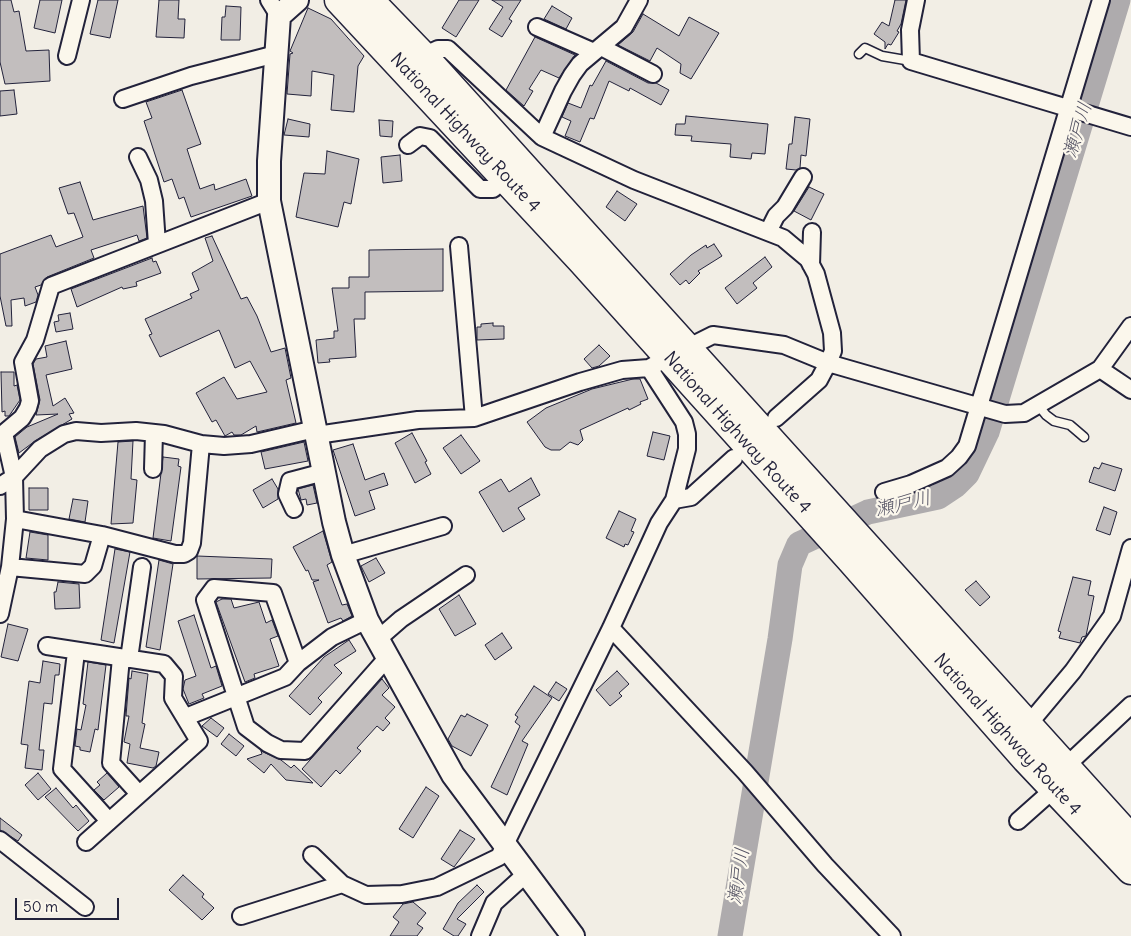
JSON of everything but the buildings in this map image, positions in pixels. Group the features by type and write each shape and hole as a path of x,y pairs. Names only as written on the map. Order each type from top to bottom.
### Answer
{"highway":[{"name":"National Highway Route 4","path":"339,0 506,178 668,358 810,499 1060,778 1131,870"},
{"name":"National Highway Route 4","path":"369,0 423,56 668,358"},
{"name":"National Highway Route 4","path":"857,551 1027,726 1060,778 1131,839"}],"street":[{"path":"67,56 81,0"},
{"path":"297,0 274,8 276,54 269,161 269,201 334,522 343,555 378,639 454,775 507,844 573,936"},
{"path":"542,137 563,91 580,64 624,27 639,0"},
{"path":"916,0 910,30 910,61 1131,127"},
{"path":"884,492 911,484 953,465 966,446 982,408 1071,109 1101,0"},
{"path":"537,27 653,74"},
{"path":"423,56 438,49 448,49 542,137 634,180 783,238 796,247 816,274 832,333 833,351 819,380 776,418"},
{"path":"123,99 191,76 276,54"},
{"path":"408,144 420,136 430,138 480,189 493,189 506,178"},
{"path":"138,157 149,180 154,201 157,244"},
{"path":"768,232 776,216 786,207 803,178"},
{"path":"0,614 10,568 15,519 14,477 2,428 22,418 28,408 30,401 24,362 38,331 51,286 269,201"},
{"path":"811,265 812,232"},
{"path":"459,246 458,254 474,418"},
{"path":"0,486 14,477 40,449 73,432 81,430 101,433 136,431 154,433 201,444 251,444 316,432 418,420 474,418 580,382 668,358 713,335 784,345 828,363 982,408 1005,414 1024,414 1100,369 1131,326"},
{"path":"312,855 342,884 366,895 402,894 437,887 499,857 611,628 658,523 674,500 687,449 687,434 668,358"},
{"path":"1100,369 1131,390"},
{"path":"153,469 154,433"},
{"path":"15,519 102,535 175,554 188,551 194,525 201,444"},
{"path":"674,500 691,496 734,458"},
{"path":"294,509 287,494 290,481 324,472"},
{"path":"343,555 443,526"},
{"path":"10,568 85,574 93,566 102,535"},
{"path":"1027,726 1073,671 1112,616 1131,548"},
{"path":"139,794 111,763 125,659 142,567"},
{"path":"298,663 273,593 214,588 205,600 238,695 246,727 267,743 281,750 305,751 378,639 401,619 466,575"},
{"path":"611,628 745,772 892,936"},
{"path":"186,717 284,677 298,663 332,637 378,639"},
{"path":"47,646 76,652 164,664 174,676 173,698 199,741 86,842"},
{"path":"76,652 62,769 109,821"},
{"path":"1018,821 1131,705"},
{"path":"0,840 86,906"},
{"path":"480,936 494,904 527,873"},
{"path":"241,916 342,884"}],"lane":[{"path":"859,54 865,48 882,56 910,61"},
{"path":"1038,405 1054,421 1070,425 1084,437"}],"waterway":[{"name":"瀬戸川","path":"730,936 780,639 790,565 799,544 868,512 938,497 956,485 967,474 987,432 1118,0"}]}
